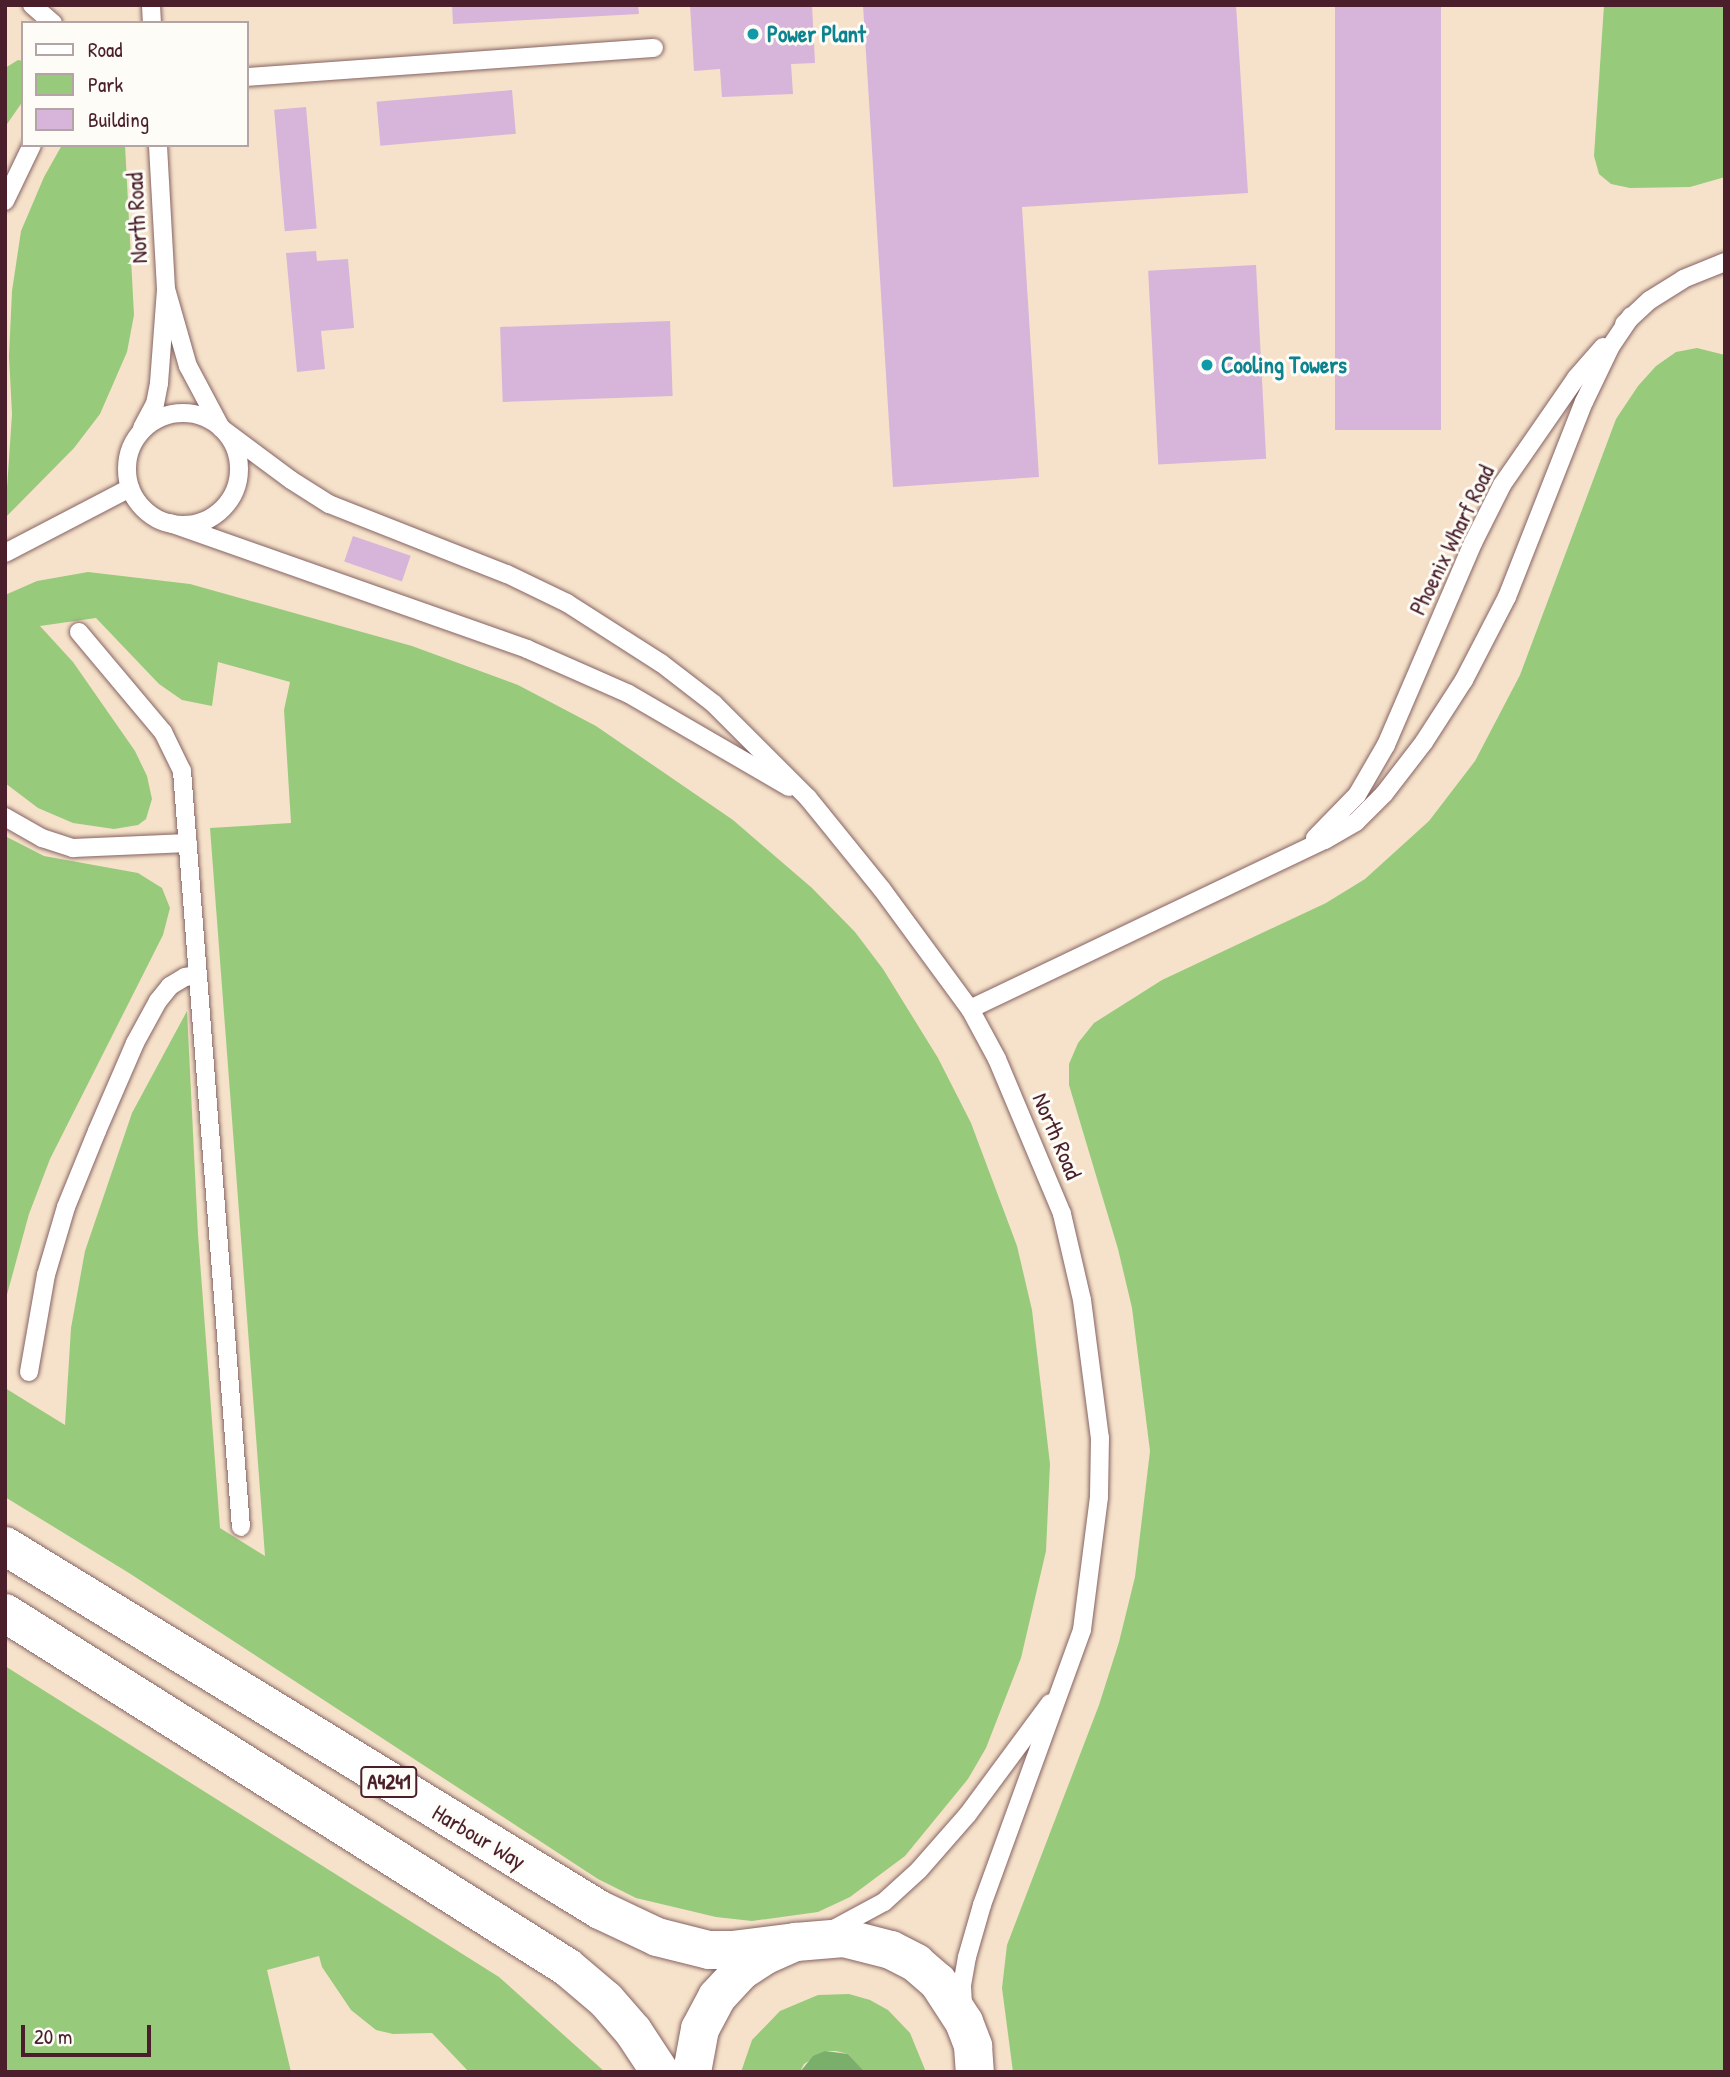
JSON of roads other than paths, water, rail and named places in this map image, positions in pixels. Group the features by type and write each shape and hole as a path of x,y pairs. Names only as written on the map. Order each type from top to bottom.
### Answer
{"main road":[{"name":"Harbour Way","path":"5,1546 600,1910 657,1937 709,1950 732,1950 796,1942"},
{"name":"A4241","path":"5,1613 567,1967 606,2000 633,2031 660,2072"},
{"name":"A4241","path":"692,2072 700,2029 717,1997 741,1971 764,1956 796,1942 844,1938 891,1950 916,1963 938,1982 964,2022 972,2046 975,2072"}],"lane":[{"path":"32,5 51,21"},
{"path":"248,77 654,48"},
{"path":"5,201 31,147"},
{"name":"North Road","path":"158,147 166,289"},
{"name":"Phoenix Wharf Road","path":"1264,871 1311,842 1357,795 1386,745 1473,543 1502,485 1576,378 1631,316 1683,279 1725,262"},
{"path":"166,289 188,366 239,459 239,477 234,494 223,509 207,519 188,525 170,523"},
{"path":"166,289 155,404 131,448 127,467 130,488 138,503 152,515 527,649 629,694 808,797"},
{"path":"970,1009 1264,871 1356,822 1384,794 1424,742 1464,680 1507,597 1584,402 1611,346 1631,316"},
{"path":"131,448 142,432 155,421 172,415 198,416 221,428"},
{"name":"North Road","path":"221,428 291,480 329,504 507,574 567,603 661,663 714,704 808,797 881,888 970,1009 1031,1134 1062,1214 1082,1300 1100,1438 1099,1497 1082,1630 982,1905 962,1986 964,2022"},
{"path":"5,553 130,488"},
{"path":"79,632 173,747 182,771 242,1527"},
{"path":"5,817 42,838 73,848 188,843"},
{"path":"29,1372 38,1308 49,1264 92,1141 135,1043 158,1001 170,986 198,975"},
{"path":"796,1942 839,1927 884,1902 919,1870 968,1814 1065,1682"}],"place":[{"name":"Power Plant","path":"753,34"},
{"name":"Cooling Towers","path":"1207,365"}]}
